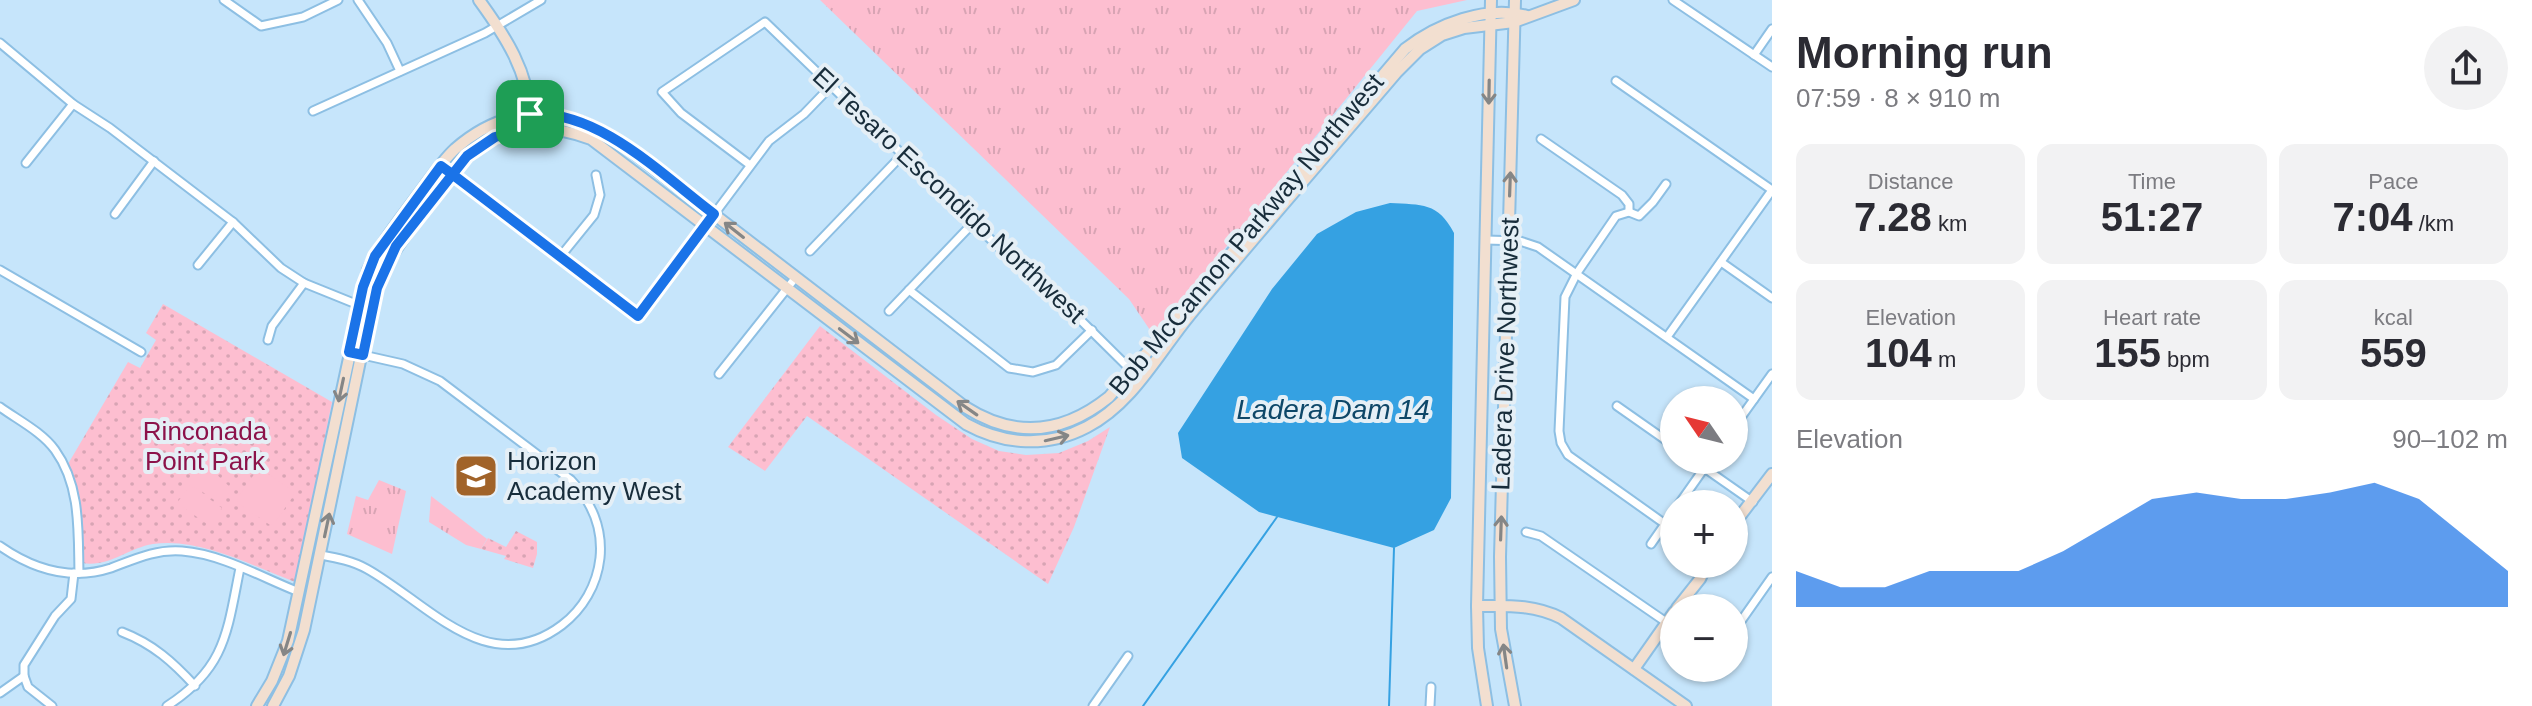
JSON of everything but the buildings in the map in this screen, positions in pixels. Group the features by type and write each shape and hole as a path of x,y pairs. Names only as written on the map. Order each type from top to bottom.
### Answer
{"street":[{"path":"224,0 261,26 303,17 338,0"},
{"path":"358,0 387,43 400,71"},
{"path":"479,0 522,70 529,92 532,128"},
{"path":"313,111 497,26 541,0"},
{"name":"Ladera Drive Northwest","path":"1487,706 1479,661 1477,606 1491,0"},
{"name":"Ladera Drive Northwest","path":"1515,0 1500,606 1505,656 1515,706"},
{"path":"1491,19 1527,16 1574,0"},
{"path":"1673,0 1772,67"},
{"name":"Bob McCannon Parkway Northwest","path":"273,706 295,661 312,595 371,308 382,272 396,246 467,156 495,137 543,127 591,139 953,416 980,432 1017,442 1053,439 1096,422 1119,404 1190,316 1408,61 1442,35 1491,19"},
{"name":"Bob McCannon Parkway Northwest","path":"257,706 284,654 368,270 384,240 441,166 454,150 481,130 530,114 564,117 600,130 965,407 998,424 1035,428 1070,421 1090,412 1109,397 1398,55 1419,38 1441,27 1491,19"},
{"name":"El Tesaro Escondido Northwest","path":"750,165 681,113 662,92 765,22 1009,257 1036,276 1131,370"},
{"path":"1754,55 1772,29"},
{"path":"0,43 73,104 233,222 281,268 304,283 371,308"},
{"path":"1616,81 1772,190 1667,337"},
{"path":"441,166 638,316 769,141 804,114 832,85"},
{"path":"26,163 73,104"},
{"path":"1541,139 1622,195 1629,204 1629,212"},
{"path":"810,251 903,154"},
{"path":"115,214 154,161"},
{"path":"560,257 594,215 600,195 596,175"},
{"path":"1660,520 1575,460 1561,443 1564,309 1568,287 1616,216 1629,212 1639,216 1666,184"},
{"path":"198,265 233,222"},
{"path":"889,311 974,222"},
{"path":"1486,240 1520,241 1538,247 1754,399"},
{"path":"1721,262 1772,298"},
{"path":"0,270 141,352"},
{"path":"719,374 796,277"},
{"path":"268,340 272,326 304,283"},
{"path":"909,290 1009,368 1033,372 1056,365 1092,330"},
{"path":"307,552 352,562 370,570 455,630 485,642 517,644 538,639 566,622 581,607 596,576 600,547 594,516 578,488 440,381 403,364 349,352"},
{"path":"1748,407 1772,374"},
{"path":"1617,406 1660,436"},
{"path":"0,407 42,437 55,451 64,466 76,502 77,573 73,596 55,616 24,665 24,676 31,691 52,706"},
{"path":"1713,474 1753,502"},
{"path":"1748,508 1772,474"},
{"path":"1651,544 1660,531"},
{"path":"1526,532 1541,536 1660,618"},
{"path":"0,546 39,567 77,573 103,570 151,553 203,554 312,595"},
{"path":"167,706 195,686 210,669 224,641 240,568"},
{"path":"1748,611 1772,577"},
{"path":"1688,594 1700,578"},
{"path":"1477,606 1523,605 1552,613 1686,706"},
{"path":"1634,669 1660,631"},
{"path":"122,632 163,654 195,686"},
{"path":"1093,706 1128,656"},
{"path":"0,693 24,676"},
{"path":"1430,706 1431,687"}],"green space":[{"path":"820,0 1467,0 1417,11 1154,336 1129,299"},
{"name":"Rinconada Point Park","path":"163,304 332,402 295,582 226,554 171,543 144,546 101,563 82,563 80,502 68,464 128,362 140,368 156,340 146,333"},
{"path":"820,326 936,415 972,439 999,451 1026,455 1059,453 1088,441 1110,427 1074,527 1048,584 807,416 765,471 728,447"},
{"path":"202,468 214,472 232,489 220,504 191,484"},
{"path":"261,469 293,491 294,495 274,524 270,525 238,503 237,499 257,470"},
{"path":"379,480 406,491 392,554 347,534 356,496 368,500"},
{"path":"190,485 222,508 210,526 177,503"},
{"path":"431,496 487,539 481,549 466,545 429,522"},
{"path":"516,531 537,542 533,568 481,549 488,538 506,547"}],"water":[{"name":"Ladera Dam 14","path":"1390,203 1420,205 1435,210 1454,233 1451,498 1434,530 1394,548 1259,512 1182,458 1178,433 1272,289 1317,234 1356,212"}],"waterway":[{"path":"1143,706 1277,517"},
{"path":"1389,706 1394,548"}],"place":[{"name":"Horizon Academy West","path":"476,476"}],"route":[{"path":"530,114 532,128 495,137 467,156 452,174 396,246 377,288 363,355 349,352 368,270 384,240 441,166 452,174 638,316 714,214 625,146 589,124 541,113 530,114"}]}
